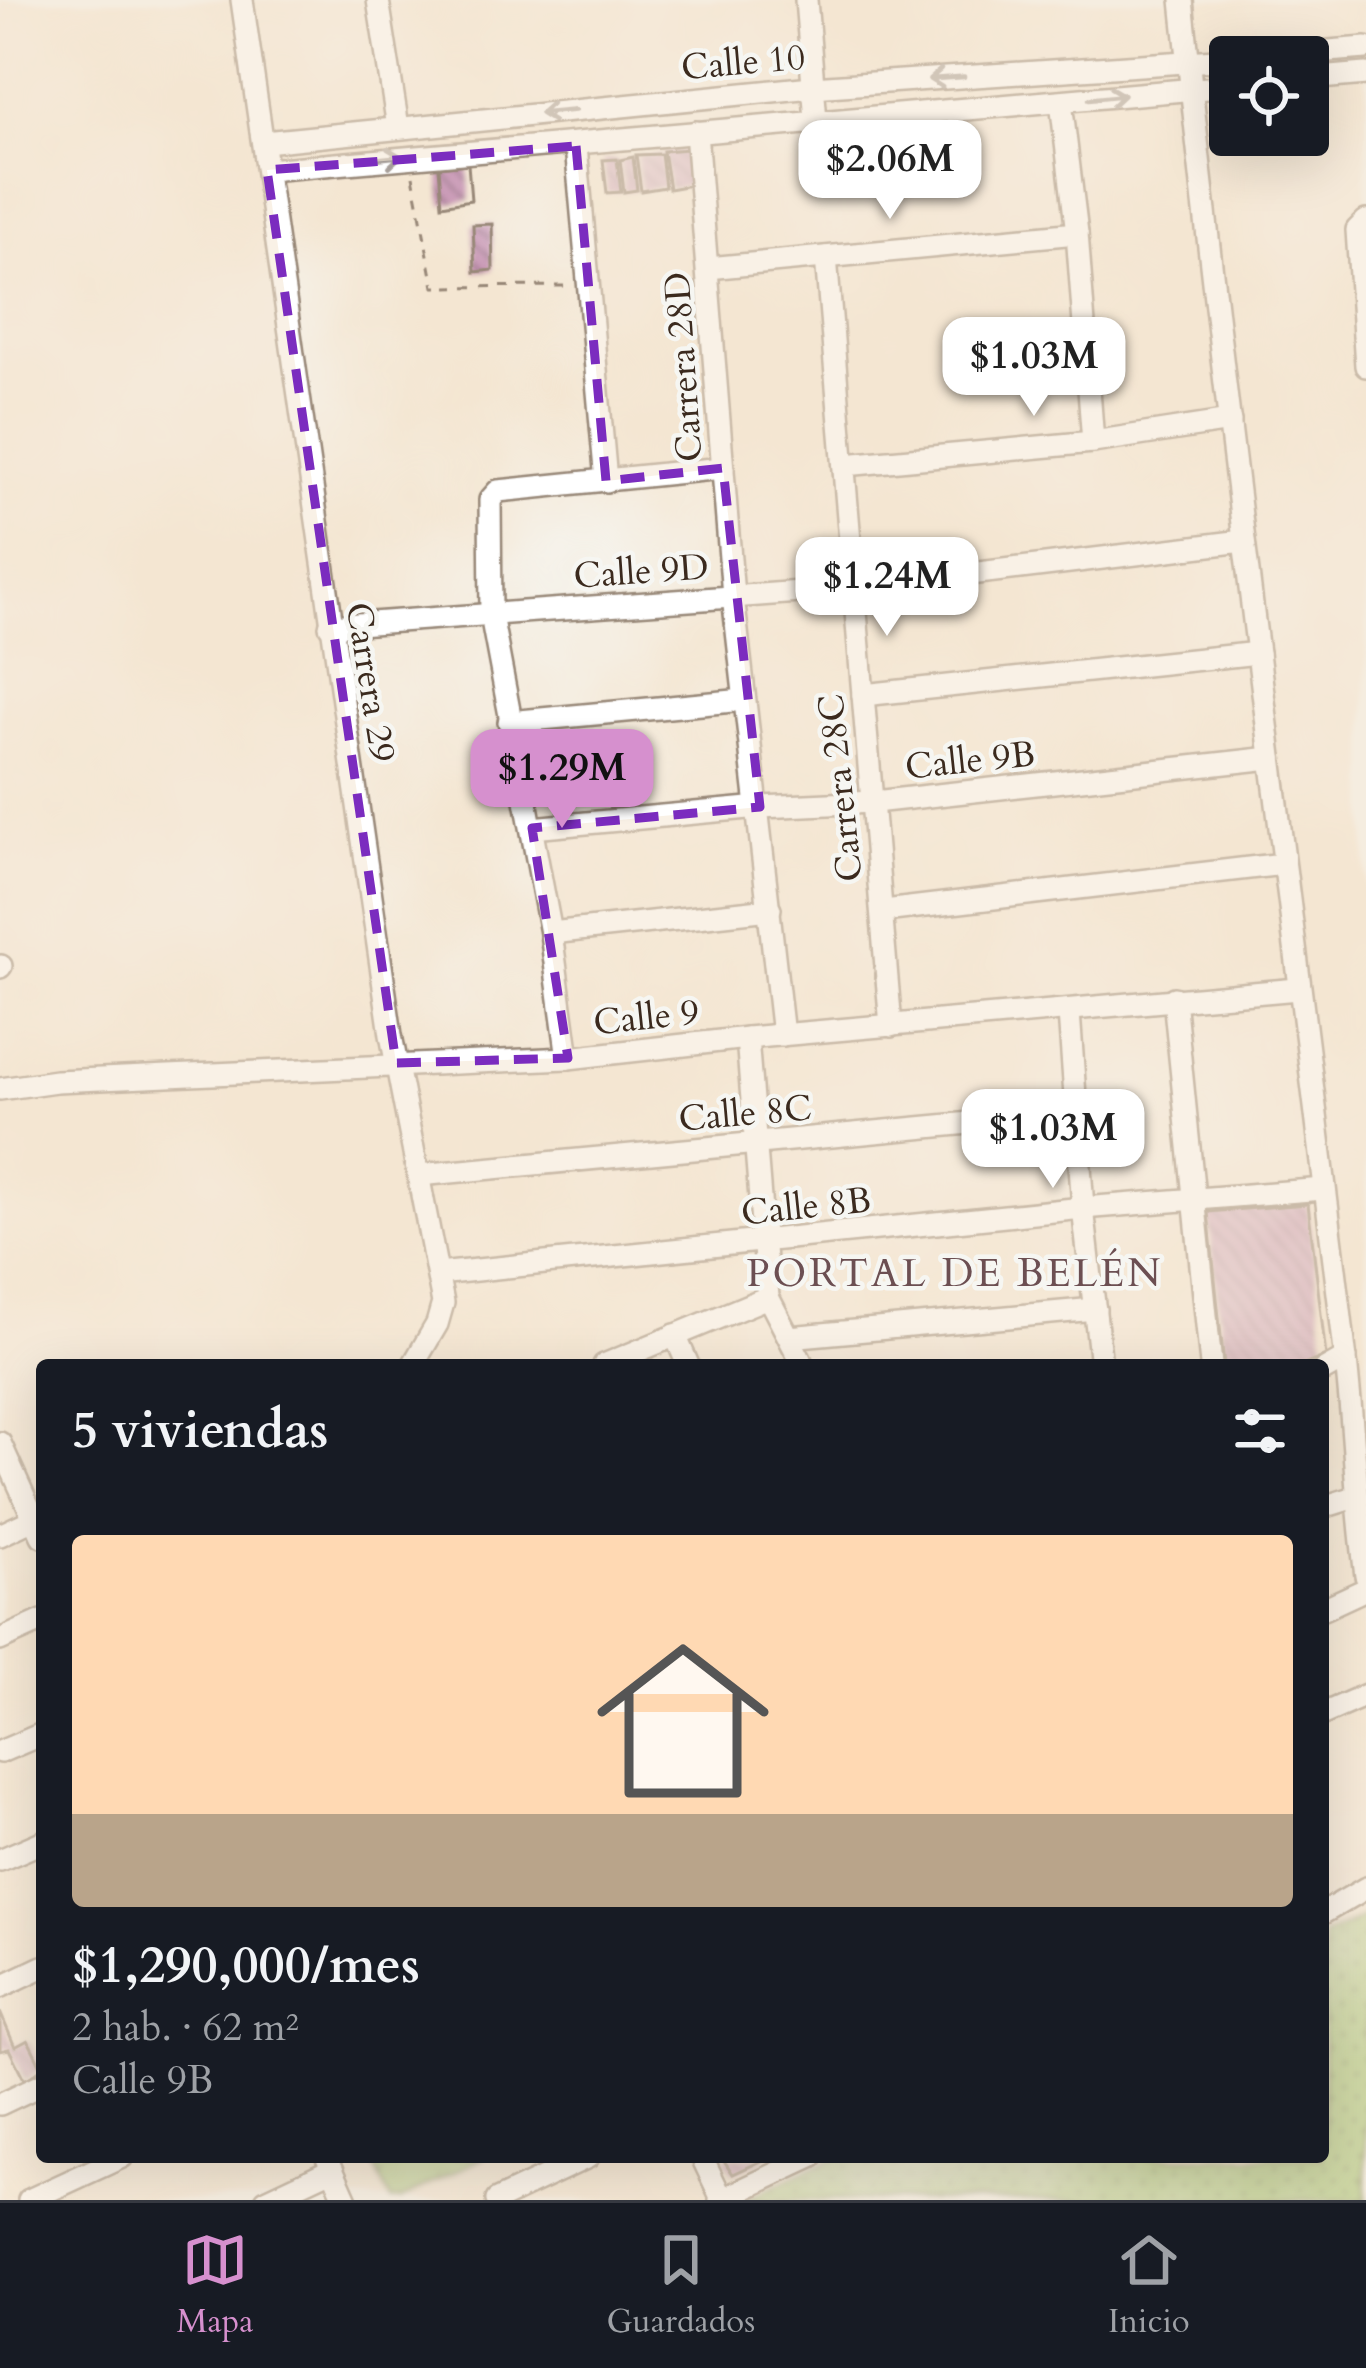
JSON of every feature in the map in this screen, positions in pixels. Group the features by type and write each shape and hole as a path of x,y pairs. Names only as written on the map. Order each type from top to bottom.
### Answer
{"street":[{"name":"Carrera 29","path":"242,0 329,626 397,1064 443,1303 417,1359"},
{"path":"378,0 398,127"},
{"path":"806,0 816,120"},
{"path":"1181,0 1346,1358 1355,1497 1366,1576"},
{"path":"1329,51 1366,48"},
{"name":"Calle 10","path":"263,142 812,87 1209,60"},
{"path":"1329,77 1366,74"},
{"name":"Calle 10","path":"267,170 1209,88"},
{"path":"1061,102 1077,233 1093,442"},
{"name":"Carrera 28D","path":"696,132 733,596 783,1035"},
{"path":"576,146 606,481"},
{"path":"1366,221 1358,230 1366,366"},
{"path":"708,268 1077,233"},
{"name":"Carrera 28C","path":"826,257 891,1026"},
{"path":"844,465 1093,442 1230,421"},
{"path":"568,1058 551,933 490,614 490,500 498,491 722,468"},
{"name":"Calle 9D","path":"329,626 855,588 1244,541"},
{"path":"863,695 1258,653"},
{"path":"508,722 744,700"},
{"name":"Calle 9B","path":"532,828 760,807 874,802 1271,758"},
{"path":"884,910 1283,864"},
{"path":"551,933 770,910"},
{"name":"Calle 9","path":"0,1089 56,1082 568,1058 747,1037 1298,989"},
{"path":"1174,998 1210,1359"},
{"path":"1069,1012 1083,1208 1100,1359"},
{"path":"747,1037 768,1297 800,1359"},
{"name":"Calle 8C","path":"419,1175 1076,1113"},
{"name":"Calle 8B","path":"438,1274 1083,1208 1324,1189"},
{"path":"618,1359 768,1297"},
{"path":"789,1337 1095,1309"},
{"path":"675,1335 685,1359"},
{"path":"1329,1368 1346,1358"},
{"path":"1346,1358 1366,1372"},
{"path":"0,1443 36,1517"},
{"path":"1329,1505 1355,1497"},
{"path":"0,1535 36,1524"},
{"path":"1329,1606 1366,1589"},
{"path":"0,1640 36,1624"},
{"path":"1329,1711 1366,1695"},
{"path":"0,1752 36,1736"},
{"path":"0,1860 36,1845"},
{"path":"1329,1910 1366,1888"},
{"path":"0,1987 36,1970"},
{"path":"0,2104 36,2087"},
{"path":"28,2200 109,2163"},
{"path":"266,2200 329,2163 346,2200"},
{"path":"497,2200 575,2163"},
{"path":"706,2163 721,2199 799,2163"}],"path":[{"path":"410,155 434,286 588,285"}],"highlighted area":[{"path":"576,146 606,481 723,468 760,807 532,828 568,1058 396,1063 267,170"}],"green space":[{"path":"1366,1916 1366,2200 743,2200 824,2163 1329,2163 1329,1933"},
{"path":"373,2163 473,2163 400,2200 391,2200"}],"building":[{"path":"687,149 691,185 669,189 663,151"},
{"path":"661,154 665,187 641,191 636,155"},
{"path":"633,157 637,190 624,192 620,160"},
{"path":"617,159 621,192 607,193 603,160"},
{"path":"468,164 471,200 442,205 439,167"},
{"path":"492,224 493,270 475,272 473,225"},
{"path":"1308,1204 1326,1356 1223,1359 1208,1212"},
{"path":"0,2012 15,2047 28,2040 36,2056 36,2073 25,2081 9,2049 0,2051"},
{"path":"726,2163 757,2163 733,2174"}],"district":[{"name":"PORTAL DE BELÉN","path":"955,1272"}]}
